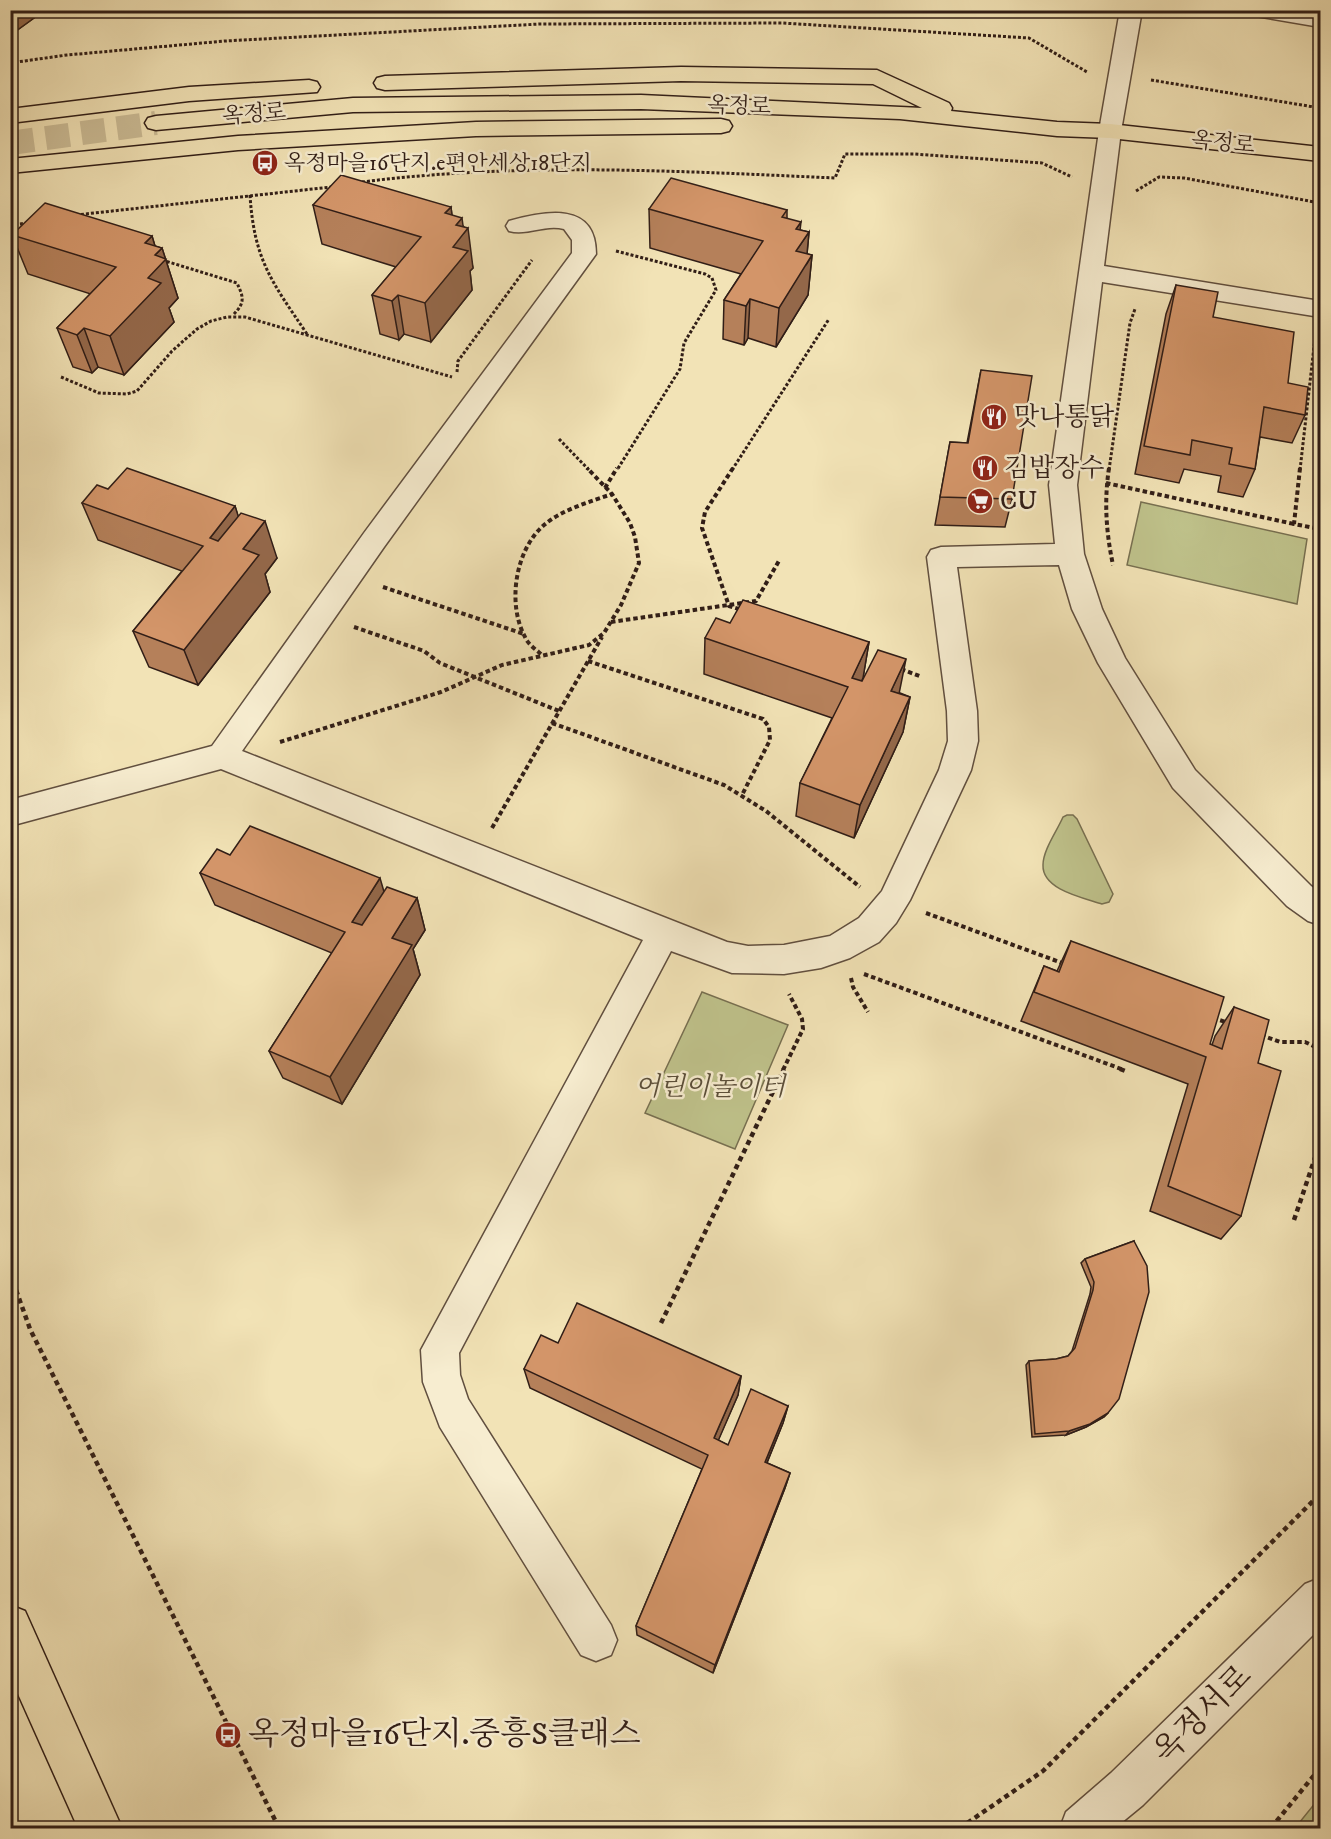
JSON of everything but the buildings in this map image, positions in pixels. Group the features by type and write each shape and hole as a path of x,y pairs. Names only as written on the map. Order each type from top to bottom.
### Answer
{"main road":[{"path":"10,116 189,94 466,79 681,74 877,77 961,119"},
{"name":"옥정로","path":"156,123 353,105 641,102 900,112 1056,129 1110,130 1320,154"},
{"path":"87,106 62,118 53,133 60,145 91,157"},
{"path":"10,166 238,143 476,129 747,125 932,135 1056,129"},
{"path":"10,1626 100,1828"}],"street":[{"path":"1131,10 1110,130 1063,485 1070,554 1088,609 1113,663 1184,779 1299,896 1320,911"},
{"path":"1256,10 1320,21"},
{"path":"222,756 374,540 584,254 585,243 582,232 574,225 548,218 518,226"},
{"path":"1093,272 1320,309"},
{"path":"10,813 222,756 732,958 761,961 832,951 866,933 894,900 955,770 963,741 962,711 940,557 1070,554"},
{"path":"596,1640 454,1413 443,1391 439,1370 440,1350 664,933"},
{"name":"옥정서로","path":"1082,1828 1127,1789 1320,1599"}],"path":[{"path":"92,14 96,10"},
{"path":"10,63 67,55 225,41 529,24 782,23 1029,38 1076,63 1092,75"},
{"path":"1150,80 1320,108"},
{"path":"354,183 399,176 533,170 835,178 845,154 914,154 1042,163 1071,176 1076,181"},
{"path":"1133,192 1159,177 1184,178 1320,203"},
{"path":"67,217 331,187"},
{"path":"250,195 254,238 259,253 273,283 308,335"},
{"path":"10,225 33,222"},
{"path":"605,488 680,369 684,343 716,290 712,278 705,274 613,251"},
{"path":"158,259 237,283 244,298 242,306 232,315"},
{"path":"61,377 107,396 128,395 137,391 195,329 217,317 232,315 459,379 456,370 459,361 532,260"},
{"path":"1114,570 1108,541 1105,494 1130,323 1136,307"},
{"path":"729,606 702,528 705,512 829,320"},
{"path":"1294,524 1316,337"},
{"path":"486,838 621,605 639,562 630,523 612,494 559,439"},
{"path":"1106,483 1320,529"},
{"path":"541,654 524,634 514,584 529,544 542,527 560,514 612,494"},
{"path":"610,622 756,601 780,559"},
{"path":"379,585 524,634"},
{"path":"729,606 751,614"},
{"path":"350,626 424,651 433,660 559,711"},
{"path":"278,742 441,692 502,665 541,654 589,645 604,633"},
{"path":"588,661 763,719 769,727 770,740 742,795"},
{"path":"893,666 925,678 925,670"},
{"path":"552,723 724,784 766,812 866,891"},
{"path":"920,911 1066,964"},
{"path":"854,971 1128,1072"},
{"path":"661,1323 803,1029 791,995 783,989"},
{"path":"1212,1017 1235,1026"},
{"path":"1257,1034 1280,1042 1305,1042 1320,1049"},
{"path":"1294,1221 1320,1143"},
{"path":"10,1273 30,1329 279,1828"},
{"path":"960,1828 1043,1772 1320,1494"},
{"path":"1271,1828 1320,1768"}],"green space":[{"path":"1141,502 1307,539 1297,604 1127,565"},
{"path":"1073,815 1077,819 1113,894 1109,902 1102,904 1065,892 1049,881 1045,874 1043,865 1045,853 1063,817"},
{"name":"어린이놀이터","path":"702,992 788,1025 735,1149 645,1113"},
{"path":"1320,1797 1320,1828 1295,1828"}],"tunnel":[{"path":"10,143 156,123"}],"place":[{"name":"옥정마을16단지.e편안세상18단지","path":"265,163"},
{"name":"맛나통닭","path":"994,417"},
{"name":"김밥장수","path":"985,468"},
{"name":"CU","path":"980,501"},
{"name":"옥정마을16단지.중흥S클래스","path":"228,1735"}]}
